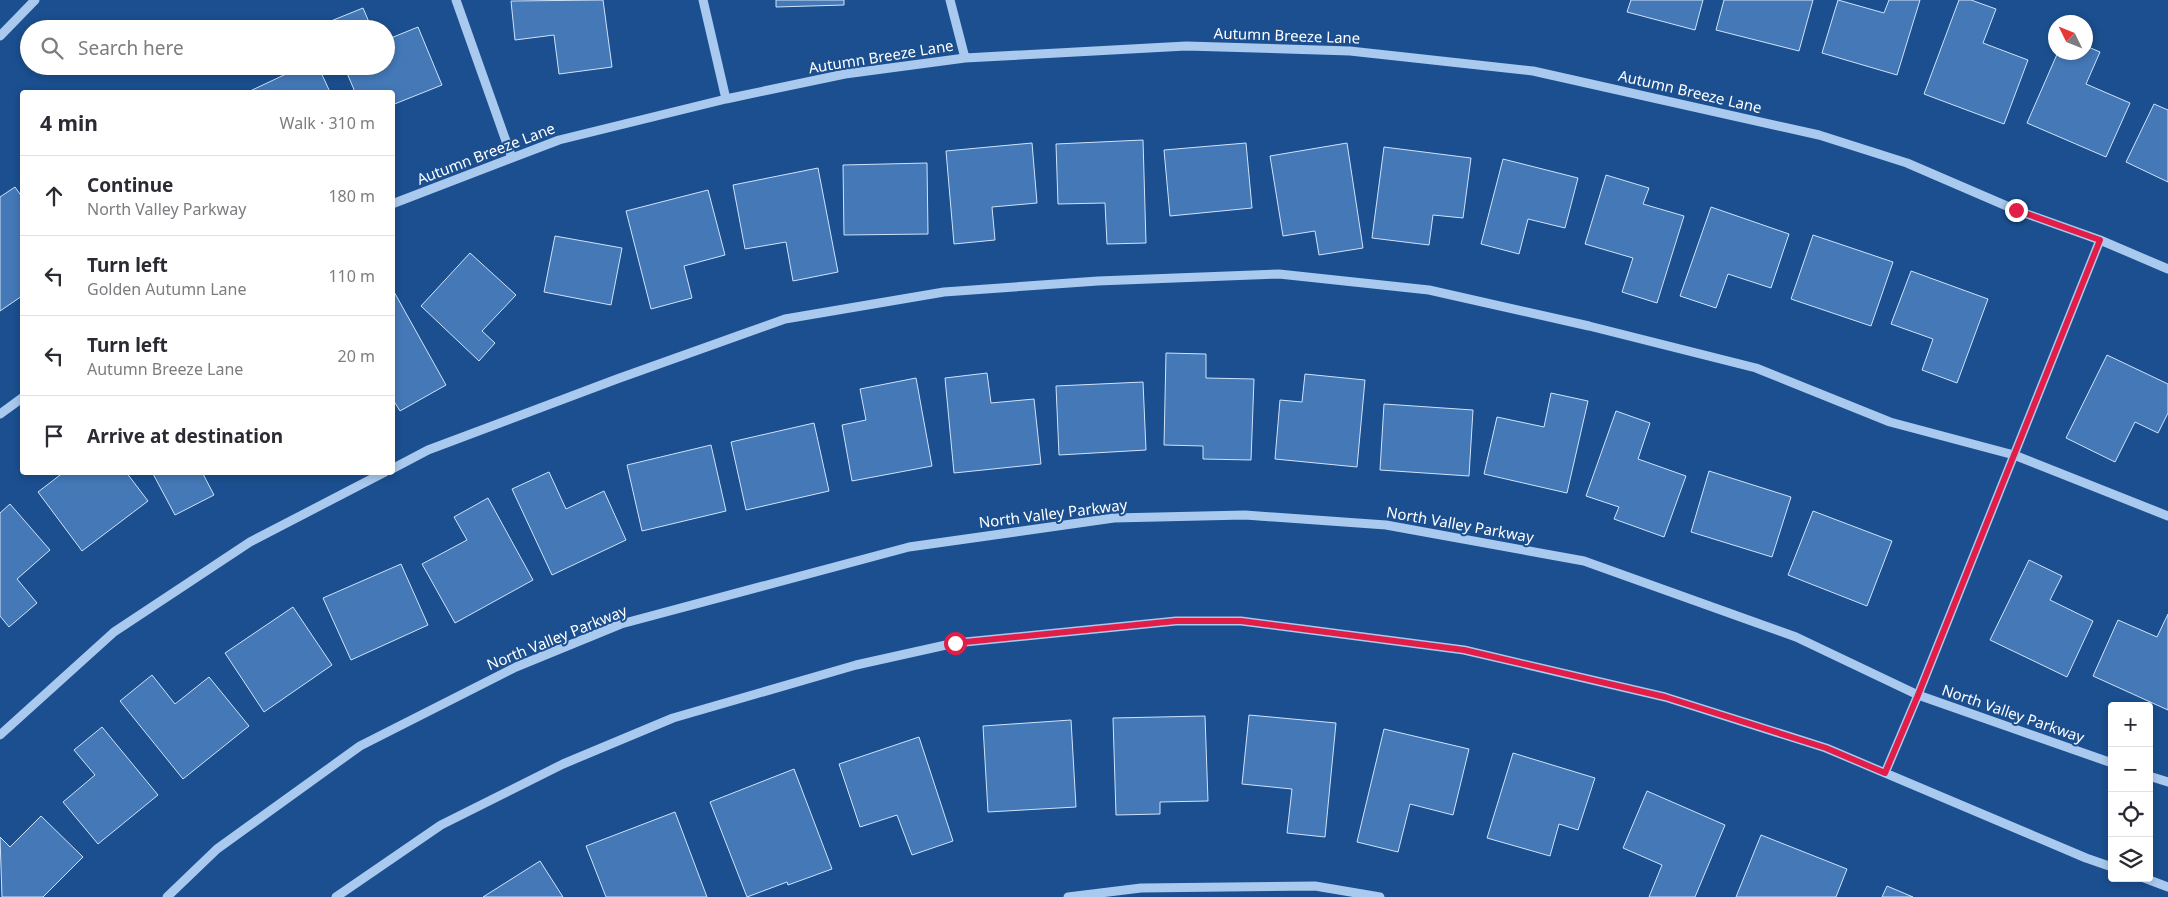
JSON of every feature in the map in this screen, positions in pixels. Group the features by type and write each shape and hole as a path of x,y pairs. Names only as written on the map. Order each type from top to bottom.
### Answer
{"street":[{"path":"0,36 35,0"},
{"path":"456,0 512,158"},
{"path":"703,0 726,99"},
{"path":"950,0 965,58"},
{"name":"Autumn Breeze Lane","path":"395,203 559,140 726,99 845,74 965,58 1186,46 1350,50 1532,71 1819,135 1907,163 2016,210 2100,240 2168,270"},
{"path":"1885,773 2100,240"},
{"path":"395,466 428,450 617,379 786,319 944,292 1098,281 1279,274 1429,290 1599,329 1756,368 1890,422 2014,455 2168,516"},
{"path":"0,414 20,399"},
{"path":"0,735 114,632 250,542 379,475"},
{"name":"North Valley Parkway","path":"167,897 217,849 360,746 516,668 620,624 909,547 1114,518 1245,515 1386,525 1584,561 1796,637 1918,695 2108,762"},
{"path":"336,897 441,825 562,764 673,718 856,665 955,643 1176,621 1241,621 1464,650 1665,697 1826,748 2108,866"},
{"path":"2153,777 2168,782"},
{"path":"2153,881 2168,887"},
{"path":"1068,897 1141,888 1315,886 1380,897"}],"building":[{"path":"603,0 612,67 559,74 554,35 515,40 511,1"},
{"path":"776,0 844,0 844,5 776,7"},
{"path":"1631,0 1703,0 1695,30 1627,12"},
{"path":"1724,0 1813,0 1799,51 1716,30"},
{"path":"1838,0 1884,13 1889,0 1920,0 1897,75 1822,53"},
{"path":"1959,0 1971,0 1996,9 1983,43 2028,60 2004,124 1924,94"},
{"path":"363,8 368,20 333,20"},
{"path":"418,27 442,85 395,104 395,90 354,90 348,75 395,75 395,36"},
{"path":"2093,49 2100,52 2086,84 2130,103 2106,157 2027,123 2055,60 2093,60"},
{"path":"284,75 322,75 329,90 252,90"},
{"path":"2154,104 2168,110 2168,182 2126,162"},
{"path":"1143,140 1146,243 1107,244 1105,203 1058,204 1056,144"},
{"path":"1032,143 1037,203 992,207 995,240 954,244 946,151"},
{"path":"1246,143 1252,208 1170,216 1164,150"},
{"path":"1347,143 1363,248 1319,255 1315,231 1283,236 1270,156"},
{"path":"1384,147 1471,158 1463,218 1433,215 1429,245 1372,238"},
{"path":"1503,159 1578,178 1565,228 1528,219 1519,254 1481,244"},
{"path":"927,163 928,234 844,235 843,165"},
{"path":"818,168 838,272 793,281 786,242 745,249 733,185"},
{"path":"1606,175 1649,188 1643,204 1684,216 1657,303 1622,292 1633,258 1585,244"},
{"path":"15,187 20,194 20,297 0,311 0,197"},
{"path":"708,190 725,255 684,266 692,298 651,309 626,211"},
{"path":"1711,207 1789,234 1771,288 1728,274 1716,308 1680,296"},
{"path":"1813,235 1893,262 1871,326 1791,299"},
{"path":"555,236 622,248 611,305 544,292"},
{"path":"470,253 516,295 482,331 495,343 479,361 421,306"},
{"path":"1911,271 1988,299 1957,383 1922,370 1933,339 1891,324"},
{"path":"395,294 446,385 400,411 395,403"},
{"path":"1166,353 1206,354 1206,378 1254,379 1251,460 1203,459 1203,446 1164,445"},
{"path":"2107,355 2168,384 2168,413 2158,433 2135,422 2115,462 2066,438"},
{"path":"987,373 991,403 1034,399 1041,464 954,473 945,378"},
{"path":"1305,374 1365,380 1357,467 1275,459 1280,400 1302,402"},
{"path":"916,378 932,466 852,481 842,425 866,420 860,389"},
{"path":"1143,382 1146,450 1059,455 1056,386"},
{"path":"1551,393 1588,401 1567,493 1484,474 1497,417 1544,427"},
{"path":"1384,404 1473,410 1469,476 1380,470"},
{"path":"1616,411 1650,423 1638,459 1686,476 1664,537 1614,519 1619,507 1586,496"},
{"path":"814,423 829,491 746,510 731,442"},
{"path":"711,445 726,511 642,531 627,465"},
{"path":"1709,471 1791,497 1772,557 1691,532"},
{"path":"549,472 566,509 604,491 626,540 552,575 512,489"},
{"path":"60,475 128,475 148,501 82,551 38,492"},
{"path":"154,475 204,475 214,495 175,515"},
{"path":"488,498 533,580 455,623 422,564 467,540 454,517"},
{"path":"10,504 50,550 17,579 37,603 9,627 0,616 0,513"},
{"path":"1813,511 1892,541 1867,606 1788,575"},
{"path":"2029,560 2062,576 2050,600 2093,621 2067,677 1990,640"},
{"path":"401,564 428,625 351,660 323,598"},
{"path":"293,607 332,665 264,712 225,653"},
{"path":"2168,614 2168,710 2093,676 2118,620 2157,637"},
{"path":"152,675 175,704 209,677 249,726 183,779 120,701"},
{"path":"1249,715 1336,723 1325,837 1287,833 1292,789 1242,784"},
{"path":"1205,716 1208,801 1160,802 1160,814 1116,815 1113,718"},
{"path":"1071,720 1076,807 988,812 983,726"},
{"path":"102,727 158,795 98,844 63,802 95,775 74,750"},
{"path":"1384,729 1469,749 1453,815 1410,804 1398,852 1357,842"},
{"path":"919,737 953,841 912,855 897,815 860,827 839,764"},
{"path":"1513,753 1595,778 1578,830 1559,824 1550,856 1487,838"},
{"path":"794,769 832,869 788,885 787,882 747,897 710,802"},
{"path":"1647,791 1725,825 1695,897 1649,897 1662,865 1623,848"},
{"path":"675,812 707,897 606,897 586,846"},
{"path":"41,816 83,857 43,897 2,897 0,837 10,847"},
{"path":"1761,835 1847,869 1836,897 1736,897"},
{"path":"540,861 563,897 483,897"},
{"path":"1887,886 1913,897 1882,897"}],"route":[{"path":"955,643 1176,621 1241,621 1464,650 1665,697 1826,748 1885,773 2100,240 2016,210"}]}
